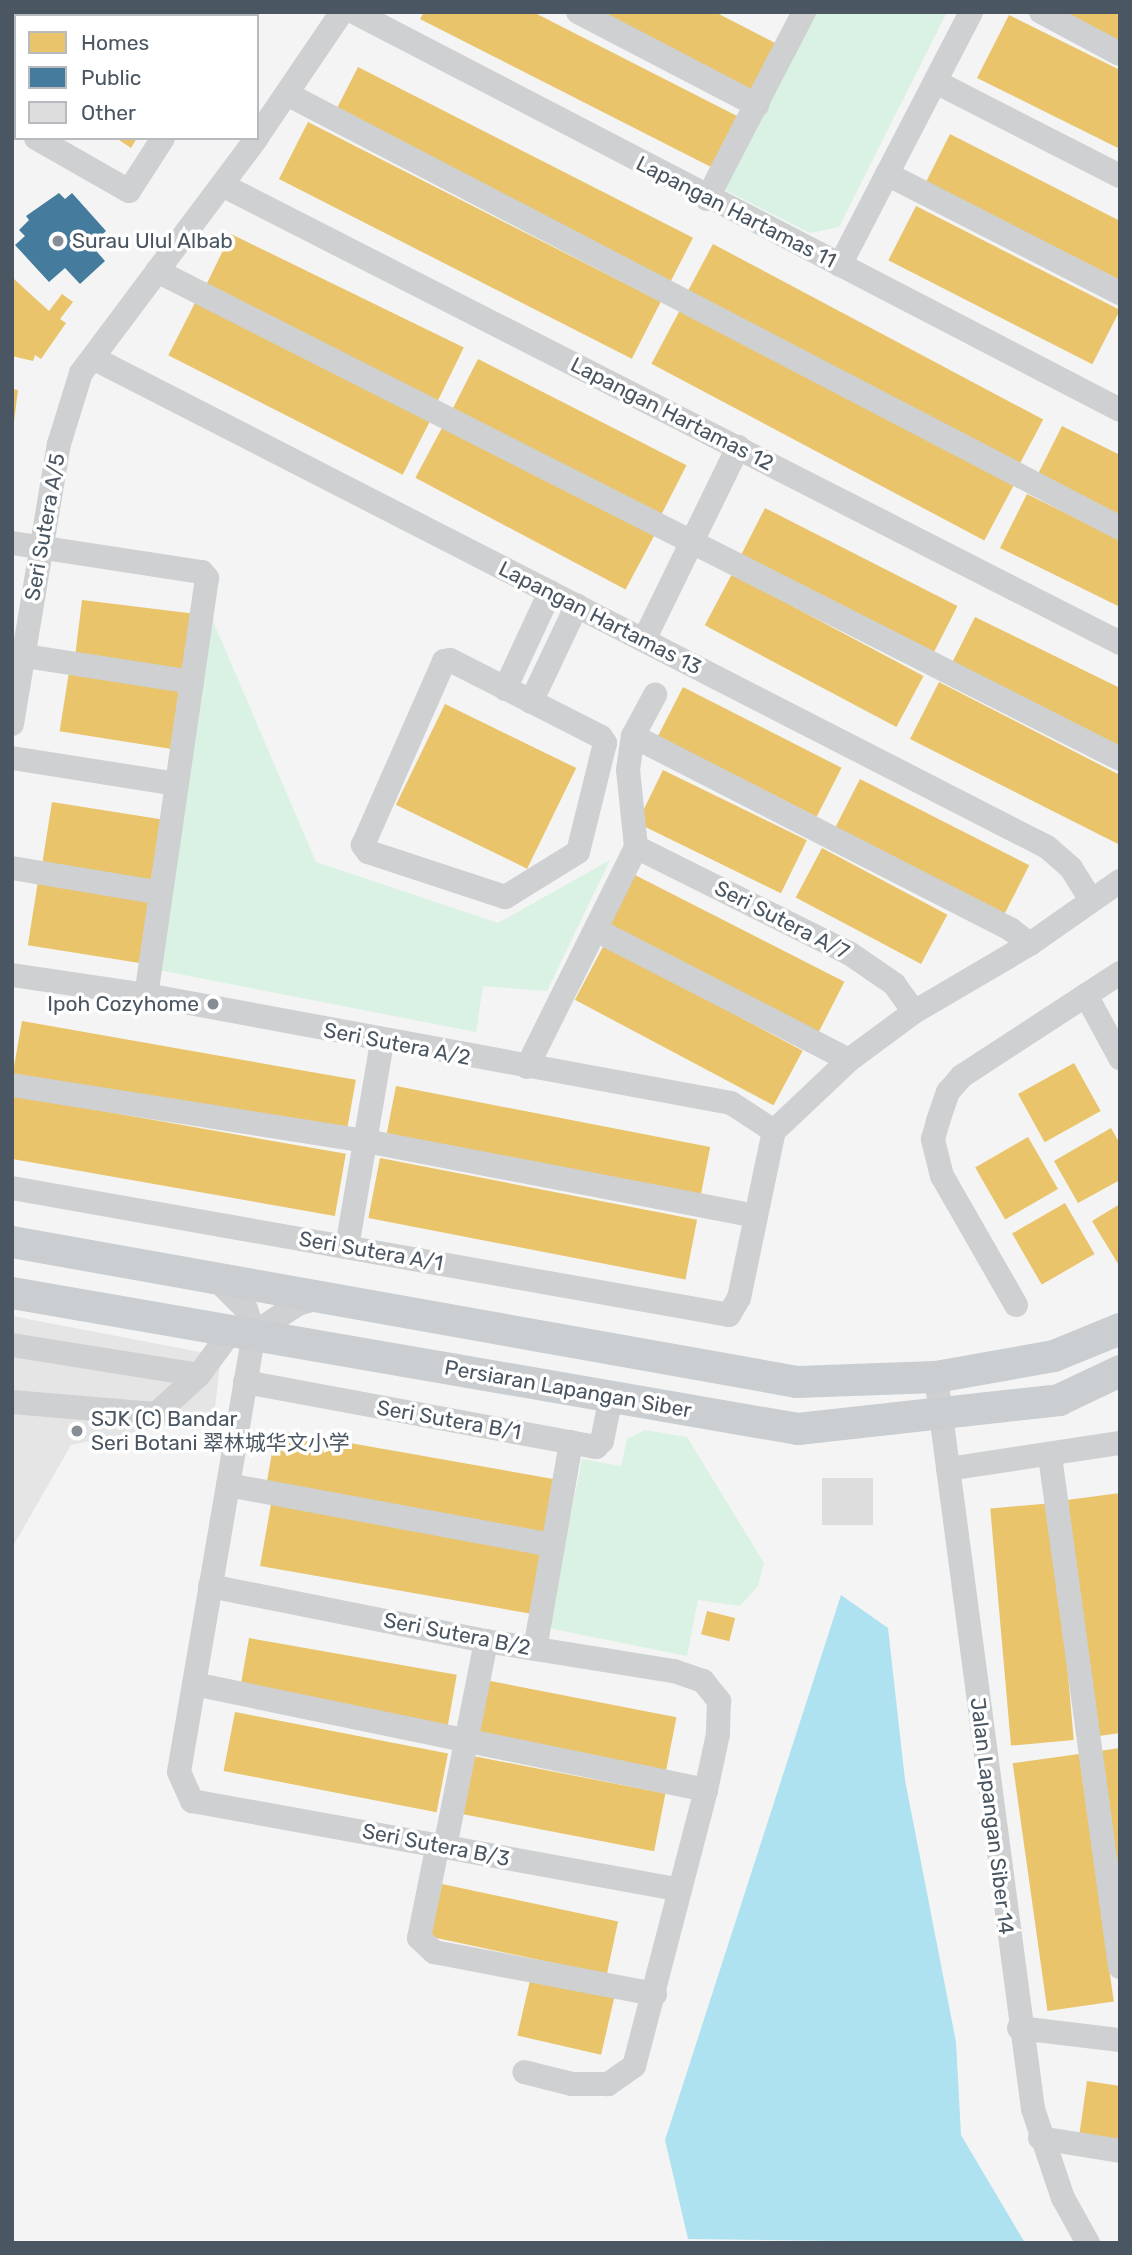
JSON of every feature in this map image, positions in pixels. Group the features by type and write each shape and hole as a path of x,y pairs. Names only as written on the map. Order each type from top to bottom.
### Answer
{"main road":[{"path":"12,1242 797,1382 936,1377 1055,1356 1120,1329"},
{"name":"Persiaran Lapangan Siber","path":"12,1293 798,1429 941,1416 1059,1400 1120,1370"}],"street":[{"name":"Seri Sutera A/5","path":"259,135 342,12"},
{"name":"Lapangan Hartamas 11","path":"354,12 707,199 1120,410"},
{"path":"579,12 757,105"},
{"path":"840,265 971,12"},
{"path":"1041,12 1120,54"},
{"path":"707,199 802,13"},
{"path":"936,82 1120,176"},
{"path":"287,93 1120,528"},
{"path":"42,140 129,191 162,140"},
{"name":"Seri Sutera A/5","path":"12,724 18,655 41,548 59,444 87,366 224,186 256,140"},
{"path":"887,174 1120,293"},
{"name":"Lapangan Hartamas 12","path":"224,186 1120,643"},
{"path":"157,271 1120,759"},
{"name":"Lapangan Hartamas 13","path":"87,366 577,605 1047,847 1071,868 1090,898"},
{"path":"643,640 738,447"},
{"path":"12,543 202,572 208,587 146,995"},
{"path":"505,689 550,592"},
{"path":"531,702 577,605"},
{"path":"18,655 192,682"},
{"path":"444,661 531,702 601,737 605,743 578,852 505,897 368,852 363,845 444,661"},
{"path":"527,1067 636,846 628,770 633,736 655,695"},
{"path":"633,736 1010,929 1030,944"},
{"path":"12,758 176,784"},
{"name":"Seri Sutera A/7","path":"636,846 849,953 894,984 914,1012"},
{"path":"12,868 161,893"},
{"path":"12,1085 366,1140 756,1216 774,1130 849,1060 914,1012 1030,944 1090,898 1120,881"},
{"path":"596,930 849,1060"},
{"path":"1016,1305 942,1176 933,1139 948,1092 962,1076 1120,973"},
{"name":"Seri Sutera A/2","path":"12,975 146,995 382,1042 731,1103 774,1130"},
{"path":"1086,995 1120,1058"},
{"path":"347,1247 382,1042"},
{"name":"Seri Sutera A/1","path":"12,1188 729,1315 739,1298 756,1216"},
{"path":"214,1277 246,1309 243,1332 246,1382 194,1684 706,1790 655,1994 634,2066 608,2084 572,2084 524,2072"},
{"path":"12,1402 156,1414 243,1332 298,1304 325,1296"},
{"path":"12,1345 199,1375"},
{"name":"Jalan Lapangan Siber 14","path":"936,1377 1019,2028 1040,2138 1063,2198 1088,2243"},
{"name":"Seri Sutera B/1","path":"246,1382 596,1447 602,1441 611,1397"},
{"path":"535,1649 571,1442"},
{"path":"948,1469 1050,1456 1120,1443"},
{"path":"1050,1456 1120,1966"},
{"path":"228,1485 553,1545"},
{"name":"Seri Sutera B/2","path":"210,1587 486,1641 674,1671 703,1681 719,1701 718,1734 706,1790"},
{"path":"486,1641 467,1741 419,1938 434,1952 655,1994"},
{"name":"Seri Sutera B/3","path":"194,1684 179,1772 192,1801 680,1890"},
{"path":"1019,2028 1120,2040"},
{"path":"1040,2138 1120,2151"}],"shaded area":[{"name":"SJK (C) Bandar Seri Botani 翠林城华文小学","path":"12,1316 221,1356 214,1416 71,1445 12,1548"}],"green space":[{"path":"816,12 947,12 839,227 810,233 725,190"},
{"path":"210,614 316,862 498,923 610,860 547,991 483,986 476,1032 153,969"},
{"path":"645,1430 687,1437 764,1563 758,1586 740,1606 698,1600 687,1656 548,1628 582,1459 621,1466 627,1439"}],"water":[{"path":"841,1595 888,1628 905,1780 956,2042 961,2135 1025,2243 688,2239 665,2140"}],"building: Homes":[{"path":"44,12 122,12 82,14 43,14"},
{"path":"145,12 224,12 184,14 144,14"},
{"path":"424,12 533,12 737,116 711,167 420,19"},
{"path":"597,12 715,12 779,45 754,93"},
{"path":"1050,12 1120,12 1120,48"},
{"path":"1009,15 1120,70 1120,149 977,78"},
{"path":"358,67 693,238 669,286 333,115"},
{"path":"308,122 661,302 632,359 279,179"},
{"path":"950,134 1120,221 1120,280 926,182"},
{"path":"119,140 136,140 131,148"},
{"path":"916,206 1120,310 1092,364 888,260"},
{"path":"231,234 464,348 438,401 205,287"},
{"path":"713,244 1043,420 1017,468 687,293"},
{"path":"14,279 49,311 62,294 73,302 60,319 66,323 41,359 35,355 33,361 12,356"},
{"path":"196,301 430,420 403,475 168,355"},
{"path":"681,308 1014,485 984,541 651,364"},
{"path":"478,359 686,465 660,517 452,411"},
{"path":"12,389 18,390 14,421 12,421"},
{"path":"444,424 654,536 626,590 415,478"},
{"path":"1062,426 1120,455 1120,520 1036,478"},
{"path":"1027,494 1120,540 1120,607 1000,548"},
{"path":"765,508 957,606 932,657 739,559"},
{"path":"732,574 924,676 896,727 705,625"},
{"path":"82,600 190,613 183,673 75,660"},
{"path":"975,617 1120,688 1120,753 949,669"},
{"path":"69,672 180,690 170,749 60,731"},
{"path":"939,682 1120,775 1120,845 910,739"},
{"path":"683,687 842,768 817,817 658,736"},
{"path":"445,704 576,768 527,869 396,805"},
{"path":"663,770 807,840 781,893 637,823"},
{"path":"860,779 1029,865 1003,918 833,832"},
{"path":"52,802 161,819 151,882 42,865"},
{"path":"822,848 947,915 921,964 796,897"},
{"path":"635,875 844,982 819,1032 609,926"},
{"path":"38,881 150,899 139,963 28,945"},
{"path":"604,945 803,1051 774,1105 575,1000"},
{"path":"22,1021 356,1080 346,1135 12,1076"},
{"path":"1074,1063 1101,1111 1045,1142 1018,1094"},
{"path":"396,1086 710,1147 699,1204 385,1143"},
{"path":"12,1095 346,1154 335,1216 12,1159"},
{"path":"1111,1128 1120,1144 1120,1180 1078,1203 1054,1161"},
{"path":"1028,1137 1058,1189 1005,1219 975,1168"},
{"path":"380,1158 697,1220 685,1280 368,1218"},
{"path":"1065,1203 1094,1254 1042,1285 1012,1234"},
{"path":"1120,1204 1120,1267 1092,1221"},
{"path":"276,1430 555,1479 544,1537 266,1488"},
{"path":"1120,1493 1120,1733 1099,1736 1067,1500"},
{"path":"1053,1503 1074,1740 1011,1746 990,1508"},
{"path":"271,1504 542,1552 531,1614 260,1566"},
{"path":"707,1611 735,1618 729,1641 701,1634"},
{"path":"249,1638 457,1675 447,1729 239,1692"},
{"path":"485,1680 676,1717 665,1777 473,1740"},
{"path":"235,1712 448,1753 437,1812 224,1771"},
{"path":"1120,1748 1120,1889 1099,1751"},
{"path":"1079,1754 1114,2002 1047,2011 1013,1763"},
{"path":"473,1756 665,1793 654,1851 462,1814"},
{"path":"442,1884 618,1921 607,1974 431,1937"},
{"path":"531,1976 615,1995 601,2055 517,2035"},
{"path":"1087,2081 1120,2086 1120,2143 1079,2137"}],"building: Public":[{"name":"Surau Ulul Albab","path":"59,193 65,199 72,193 106,231 91,245 105,261 80,284 65,268 49,282 15,245 25,236 19,230 29,220 26,216"}],"building: Other":[{"path":"822,1478 873,1478 873,1525 822,1525"}],"place":[{"name":"Surau Ulul Albab","path":"58,241"},
{"name":"Ipoh Cozyhome","path":"213,1004"},
{"name":"SJK (C) Bandar Seri Botani 翠林城华文小学","path":"77,1431"}]}
